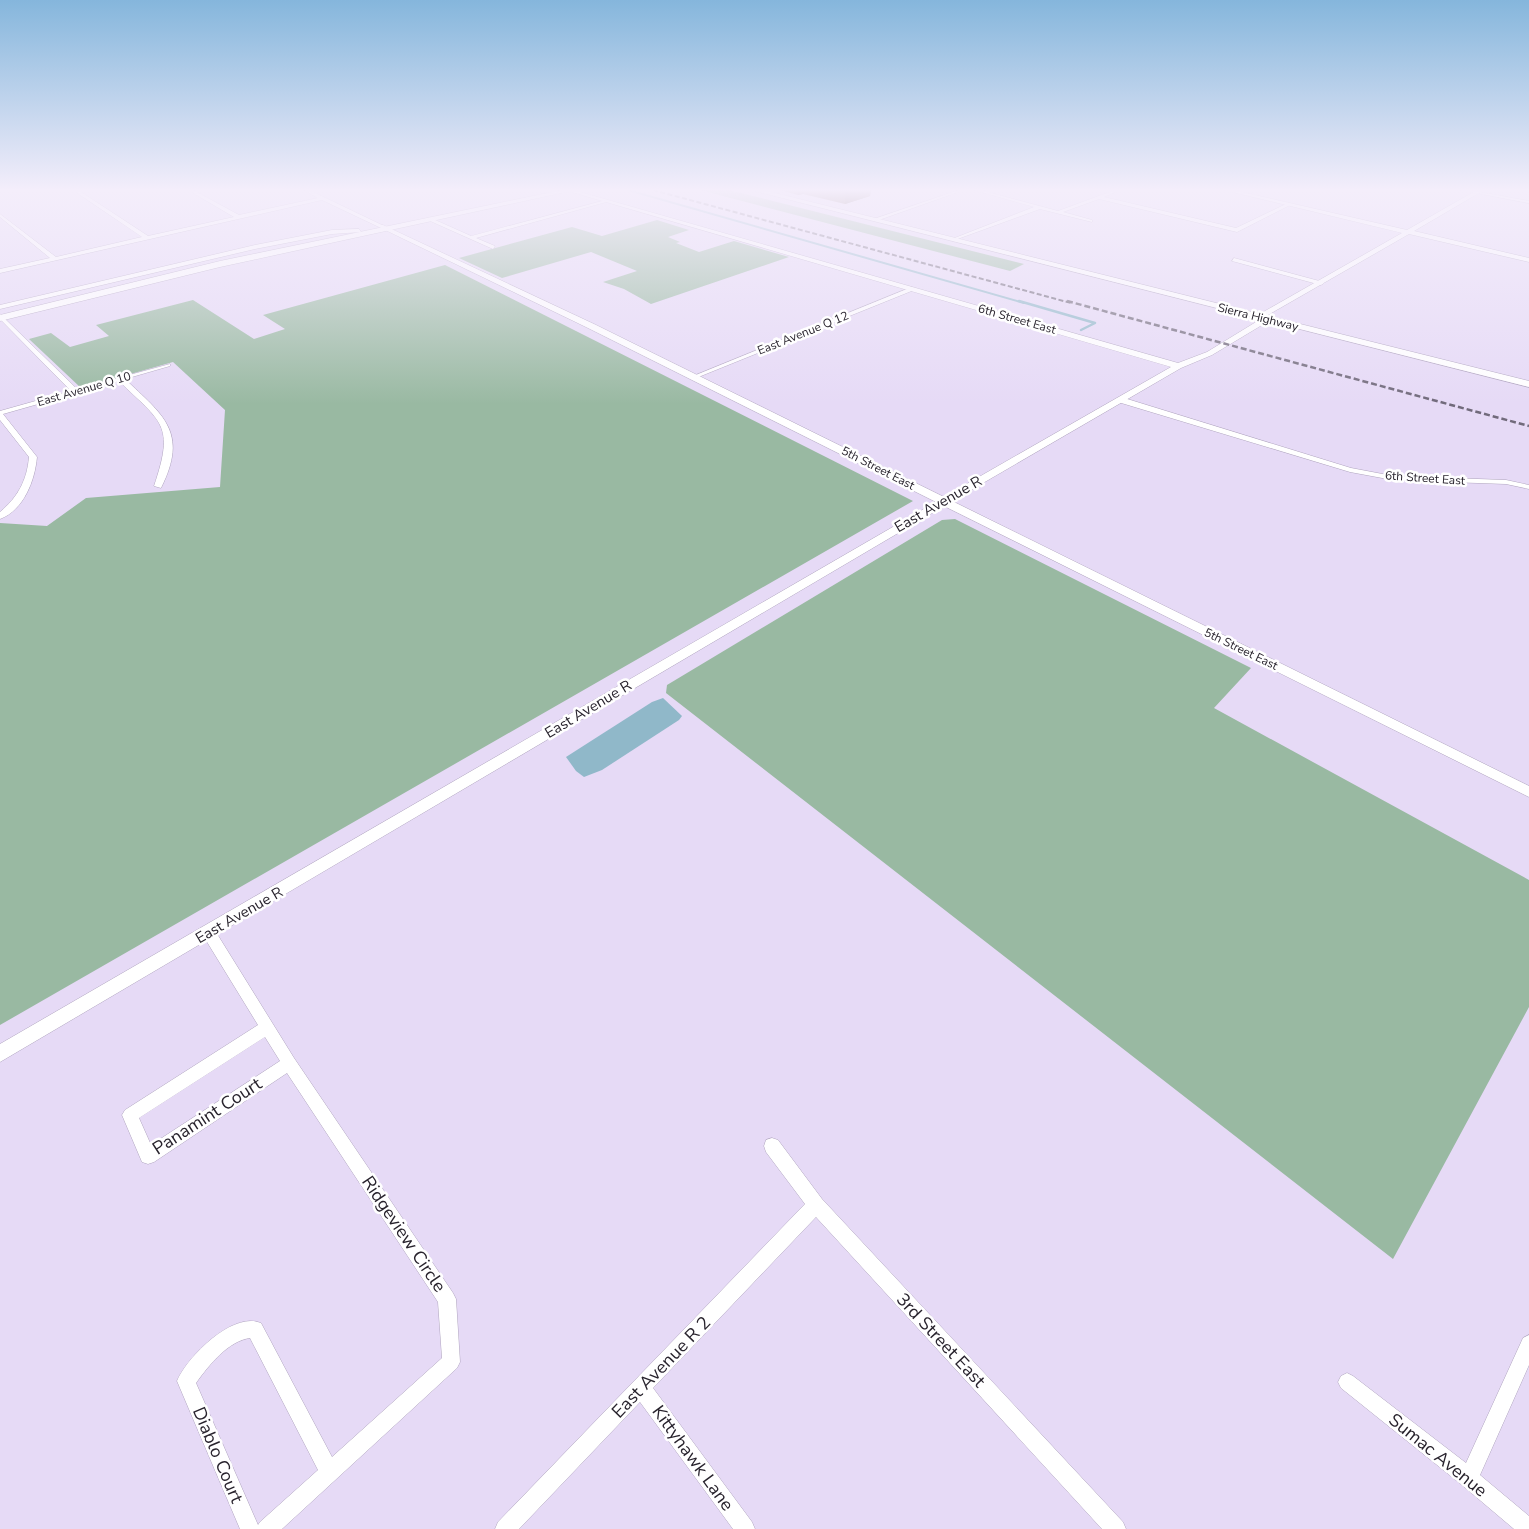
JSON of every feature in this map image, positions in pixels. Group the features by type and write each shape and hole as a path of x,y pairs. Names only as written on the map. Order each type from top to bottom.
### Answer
{"highway":[{"path":"0,316 214,261"},
{"path":"0,316 232,261"},
{"name":"Sierra Highway","path":"1038,261 1529,384"}],"main road":[{"name":"East Avenue R","path":"1261,318 1357,261"}],"street":[{"path":"0,271 44,261"},
{"path":"0,307 194,261"},
{"name":"5th Street East","path":"453,261 694,377 1529,792"},
{"name":"6th Street East","path":"816,261 1178,366"},
{"path":"1239,261 1321,283"},
{"name":"East Avenue Q 12","path":"694,377 912,289"},
{"path":"0,316 75,391"},
{"name":"East Avenue R","path":"1216,339 1248,321 1261,318"},
{"name":"East Avenue R","path":"0,1054 943,501 1178,366 1193,362 1259,324 1261,318"},
{"name":"East Avenue R","path":"1178,366 1183,358 1205,345"},
{"name":"East Avenue Q 10","path":"0,414 168,365"},
{"path":"120,378 165,422 170,434 169,458 158,486"},
{"name":"6th Street East","path":"1121,400 1350,470 1393,478 1506,482 1529,487"},
{"path":"0,414 33,457 32,476 26,488 11,508 0,516"},
{"name":"Ridgeview Circle","path":"209,933 290,1062 447,1299 451,1362 266,1529"},
{"name":"Panamint Court","path":"268,1027 130,1115 148,1156 290,1062"},
{"name":"3rd Street East","path":"772,1146 816,1205 1116,1529"},
{"name":"East Avenue R 2","path":"505,1529 816,1205"},
{"name":"Diablo Court","path":"250,1529 186,1381 196,1366 222,1342 245,1329 255,1329 329,1472"},
{"path":"1469,1478 1529,1344"},
{"name":"Sumac Avenue","path":"1347,1382 1469,1478 1529,1529"},
{"name":"Kittyhawk Lane","path":"641,1388 745,1529"}],"green space":[{"path":"466,261 559,261 502,278"},
{"path":"614,261 776,261 651,304 624,289 603,282 637,271"},
{"path":"973,261 1013,261 1024,264 1010,271"},
{"path":"445,265 913,501 0,1025 0,523 47,526 86,498 220,487 225,410 173,362 81,388 29,339 51,333 70,347 109,336 96,325 193,300 254,339 285,329 263,315"},
{"path":"955,519 1251,668 1214,708 1529,880 1529,1007 1393,1259 666,693 667,685 942,520"}],"water":[{"path":"663,698 682,716 679,720 602,770 584,777 576,771 566,757 652,702"}],"waterway":[{"path":"878,261 1024,303"},
{"path":"1019,301 1095,323 1081,330"}],"railway":[{"path":"917,261 1071,303"},
{"path":"1067,301 1529,426"}]}
